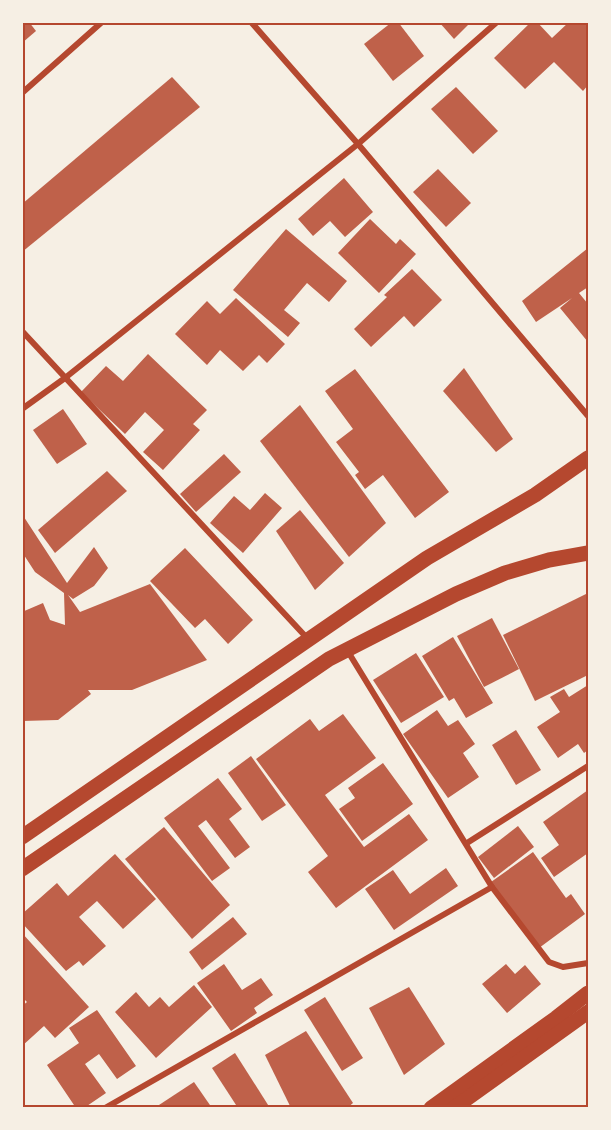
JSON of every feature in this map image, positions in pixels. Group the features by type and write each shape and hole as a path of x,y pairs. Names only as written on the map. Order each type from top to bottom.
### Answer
{"highway":[{"path":"22,837 427,558 535,495 588,458"},
{"path":"22,869 328,659 456,594 505,573 549,560 588,553"},
{"path":"431,1107 588,993"},
{"path":"454,1107 588,1012"}],"street":[{"path":"22,93 102,22"},
{"path":"251,22 358,144 588,416"},
{"path":"22,409 65,378 358,144 497,22"},
{"path":"22,331 309,640"},
{"path":"347,649 492,886 549,962 563,967 588,963"},
{"path":"467,843 588,766"},
{"path":"105,1107 492,886"}],"building":[{"path":"22,22 29,22 36,31 22,43"},
{"path":"392,22 398,22 424,56 393,81 364,44"},
{"path":"439,22 471,22 454,39"},
{"path":"531,22 537,22 552,38 569,22 588,22 588,85 583,91 554,62 525,89 494,58"},
{"path":"172,77 200,107 22,252 22,204"},
{"path":"456,87 498,131 473,154 431,109"},
{"path":"438,169 471,203 446,227 413,192"},
{"path":"344,178 373,212 345,237 330,221 313,236 298,219"},
{"path":"370,219 396,244 400,239 416,254 379,293 338,253"},
{"path":"286,229 347,281 329,302 307,283 284,310 300,323 288,337 233,290"},
{"path":"588,248 588,287 579,293 588,304 588,342 560,308 572,298 536,322 522,301"},
{"path":"412,269 442,300 414,327 404,316 371,347 354,329 387,297 384,295"},
{"path":"236,298 285,344 267,363 259,355 243,371 220,350 207,365 175,334 207,301 220,314"},
{"path":"148,354 207,410 193,424 200,430 163,470 143,452 164,430 145,412 125,434 81,392 106,366 123,381"},
{"path":"464,368 513,439 496,452 443,391"},
{"path":"355,369 449,492 415,518 383,475 365,489 355,475 359,472 336,442 353,429 325,391"},
{"path":"300,405 386,523 349,557 260,441"},
{"path":"63,409 87,444 57,464 33,430"},
{"path":"224,454 241,472 196,512 180,494"},
{"path":"107,471 127,491 55,553 38,530"},
{"path":"265,493 282,508 243,553 210,523 234,496 250,510"},
{"path":"300,510 344,563 315,590 276,531"},
{"path":"22,514 67,583 94,547 108,568 94,586 73,599 68,595 80,612 150,584 207,660 132,690 88,690 91,694 58,720 22,721 22,612 43,603 50,620 65,625 64,593 35,572 22,552"},
{"path":"185,548 253,620 228,644 205,619 195,628 150,581"},
{"path":"588,593 588,675 535,701 503,635"},
{"path":"492,618 519,669 484,687 457,636"},
{"path":"453,637 493,703 466,718 454,698 449,701 422,656"},
{"path":"416,653 444,697 401,723 373,680"},
{"path":"588,685 588,750 584,753 578,744 558,758 537,727 560,712 550,697 564,689 569,697"},
{"path":"437,710 448,726 458,720 475,744 463,753 479,777 448,798 403,734"},
{"path":"343,714 376,758 325,795 364,847 409,814 428,840 336,908 308,872 328,856 256,759 310,719 319,731"},
{"path":"516,730 541,770 516,785 492,745"},
{"path":"251,756 286,805 262,821 228,773"},
{"path":"383,763 413,804 362,841 339,809 355,798 348,788"},
{"path":"218,778 242,809 229,819 250,847 235,858 206,820 198,826 230,868 212,881 164,818"},
{"path":"588,790 588,853 554,877 541,858 559,845 543,822"},
{"path":"518,826 534,847 494,878 478,857"},
{"path":"164,827 230,905 192,939 125,859"},
{"path":"533,852 566,898 571,894 585,914 539,948 491,882"},
{"path":"115,854 156,899 123,929 97,901 79,917 106,946 83,966 79,961 66,971 22,923 22,914 57,883 68,896"},
{"path":"446,868 458,886 394,930 365,889 393,870 410,894"},
{"path":"233,917 247,934 202,970 189,952"},
{"path":"22,933 89,1007 55,1038 44,1026 22,1046 22,1006 27,1002 22,997"},
{"path":"224,964 242,990 261,978 273,995 254,1008 257,1013 231,1031 197,983"},
{"path":"506,964 515,974 525,965 541,984 507,1013 482,984"},
{"path":"194,985 212,1007 156,1058 115,1012 136,992 149,1007 160,997 169,1007"},
{"path":"409,987 445,1044 404,1075 369,1008"},
{"path":"325,997 363,1058 342,1071 304,1010"},
{"path":"97,1010 136,1066 117,1079 99,1054 85,1064 106,1093 84,1108 76,1108 47,1065 79,1043 69,1028"},
{"path":"306,1031 353,1103 347,1108 291,1108 265,1055"},
{"path":"235,1053 270,1108 238,1108 212,1068"},
{"path":"194,1082 212,1108 160,1108 159,1105"}]}
